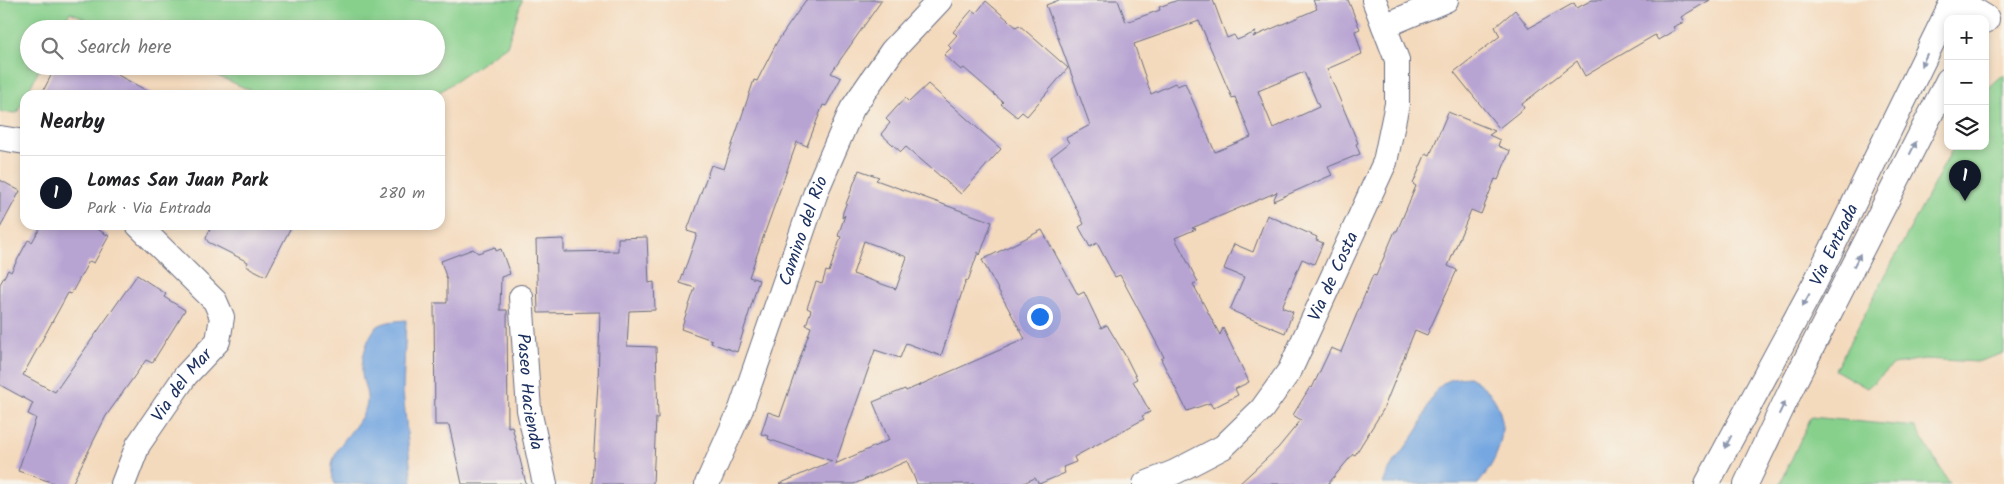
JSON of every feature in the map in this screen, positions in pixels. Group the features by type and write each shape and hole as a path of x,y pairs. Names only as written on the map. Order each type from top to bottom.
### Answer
{"main road":[{"path":"1954,0 1979,15"}],"street":[{"name":"Camino del Rio","path":"707,484 741,409 817,189 852,109 892,51 940,0"},
{"name":"Via de Costa","path":"1145,484 1175,472 1223,447 1262,409 1290,370 1385,162 1397,104 1397,60 1374,0"},
{"path":"1384,26 1446,0"},
{"name":"Via Entrada","path":"1707,484 1815,283 1954,0"},
{"name":"Via Entrada","path":"1746,484 1795,381 1944,88"},
{"path":"0,138 20,141"},
{"name":"Via del Mar","path":"123,484 138,445 186,375 218,341 222,317 215,301 143,230"},
{"name":"Paseo Hacienda","path":"521,297 529,410 545,484"},
{"path":"1769,367 1795,381"}],"green space":[{"path":"0,0 522,0 507,46 442,90 250,90 215,75 445,75 445,20 88,20 70,12 66,20 20,20 20,75 36,75 29,90 20,90 20,107 17,113 0,112"},
{"path":"2004,74 2004,353 1977,362 1924,359 1894,364 1867,388 1835,370 1952,150 1989,150 1989,87"},
{"path":"1811,417 1915,427 1950,484 1780,484"}],"water":[{"path":"406,320 403,391 412,484 335,484 332,472 336,452 362,417 367,403 362,363 369,340 374,330 380,325"},
{"path":"1469,377 1484,387 1494,399 1500,412 1502,426 1496,456 1478,484 1383,484 1394,462 1419,428 1431,399 1438,388 1449,381"}],"building":[{"path":"806,0 882,0 831,73 841,78 826,106 823,105 807,146 797,142 749,277 759,280 737,352 711,343 712,340 681,329 695,288 680,283 697,234 687,231 711,165 724,169 754,80 757,81 777,42"},
{"path":"1059,0 1118,0 1126,22 1160,10 1159,7 1178,0 1213,0 1227,38 1234,35 1237,40 1256,32 1253,37 1317,9 1313,0 1348,0 1360,29 1355,31 1362,54 1327,69 1358,143 1356,144 1360,154 1328,167 1332,175 1273,201 1277,192 1192,228 1196,229 1175,238 1198,282 1193,284 1220,335 1223,328 1249,382 1235,389 1238,395 1213,408 1210,403 1187,411 1161,359 1164,357 1120,275 1115,277 1097,243 1090,247 1079,227 1084,224 1051,157 1069,143 1066,138 1090,125 1046,5","holes":["1199,21 1232,98 1235,97 1251,137 1215,152 1185,83 1177,86 1175,83 1151,94 1134,44","1304,72 1319,107 1273,128 1258,91"]},
{"path":"1592,0 1710,0 1681,17 1684,22 1673,27 1675,30 1658,40 1655,35 1585,76 1577,61 1522,104 1524,108 1499,128 1454,72 1500,36 1495,27 1515,10 1529,28 1574,3 1577,8"},
{"path":"986,1 1016,27 1019,25 1068,68 1027,116 1022,112 1017,117 1001,104 1003,102 964,68 961,70 944,55 951,48 948,45 957,35 953,32 972,10 976,13"},
{"path":"51,75 118,75 146,90 44,90"},
{"path":"928,84 1001,149 961,194 906,147 901,152 881,134 890,123 886,119 905,98 909,102"},
{"path":"1448,112 1495,131 1489,135 1500,140 1498,146 1510,151 1498,180 1495,179 1481,214 1471,210 1448,266 1457,270 1427,335 1415,330 1383,410 1355,455 1353,454 1328,484 1239,484 1278,448 1301,420 1293,415 1310,387 1312,388 1331,348 1341,352 1373,275 1376,276 1395,231 1397,231 1416,186 1413,184 1426,153 1430,155"},
{"path":"859,170 879,177 876,180 992,222 980,255 978,252 968,281 966,280 941,356 906,343 900,358 875,350 835,464 889,440 873,402 905,389 906,391 1025,339 982,260 1042,230 1078,295 1084,292 1101,328 1107,325 1126,357 1137,379 1133,381 1150,412 1142,416 1144,419 1074,457 1076,462 1063,467 1065,473 1039,484 1035,478 1021,484 917,484 907,461 854,484 779,484 832,461 768,439 769,436 761,434 768,412 780,416 811,327 806,325 811,310 807,308 816,282 822,284 826,271 829,272 841,237 838,236 845,215 842,218","holes":["864,241 907,257 896,289 853,274"]},
{"path":"0,180 20,191 0,228"},
{"path":"1267,215 1317,237 1316,240 1323,243 1314,264 1302,259 1282,307 1293,312 1285,333 1230,310 1244,277 1224,269 1234,244 1253,252"},
{"path":"39,230 99,230 109,236 94,263 89,261 71,294 68,293 23,375 55,392 137,275 166,294 164,297 185,310 152,363 146,360 106,416 72,484 57,484 18,471 36,418 28,414 33,403 0,385 0,284 8,270 11,272 28,240 32,242"},
{"path":"210,230 289,230 266,276 246,266 248,262 208,242 206,238"},
{"path":"647,237 649,283 654,282 655,310 629,311 627,346 656,347 658,418 656,418 653,484 592,484 600,312 538,313 536,240 564,239 564,252 618,251 618,238"},
{"path":"495,247 496,251 501,249 510,274 501,277 500,310 507,310 508,427 512,426 526,484 462,484 449,425 435,425 434,303 447,303 447,280 441,261 473,249 478,253"}],"place":[{"name":"Lomas San Juan Park","path":"1965,201"}]}
